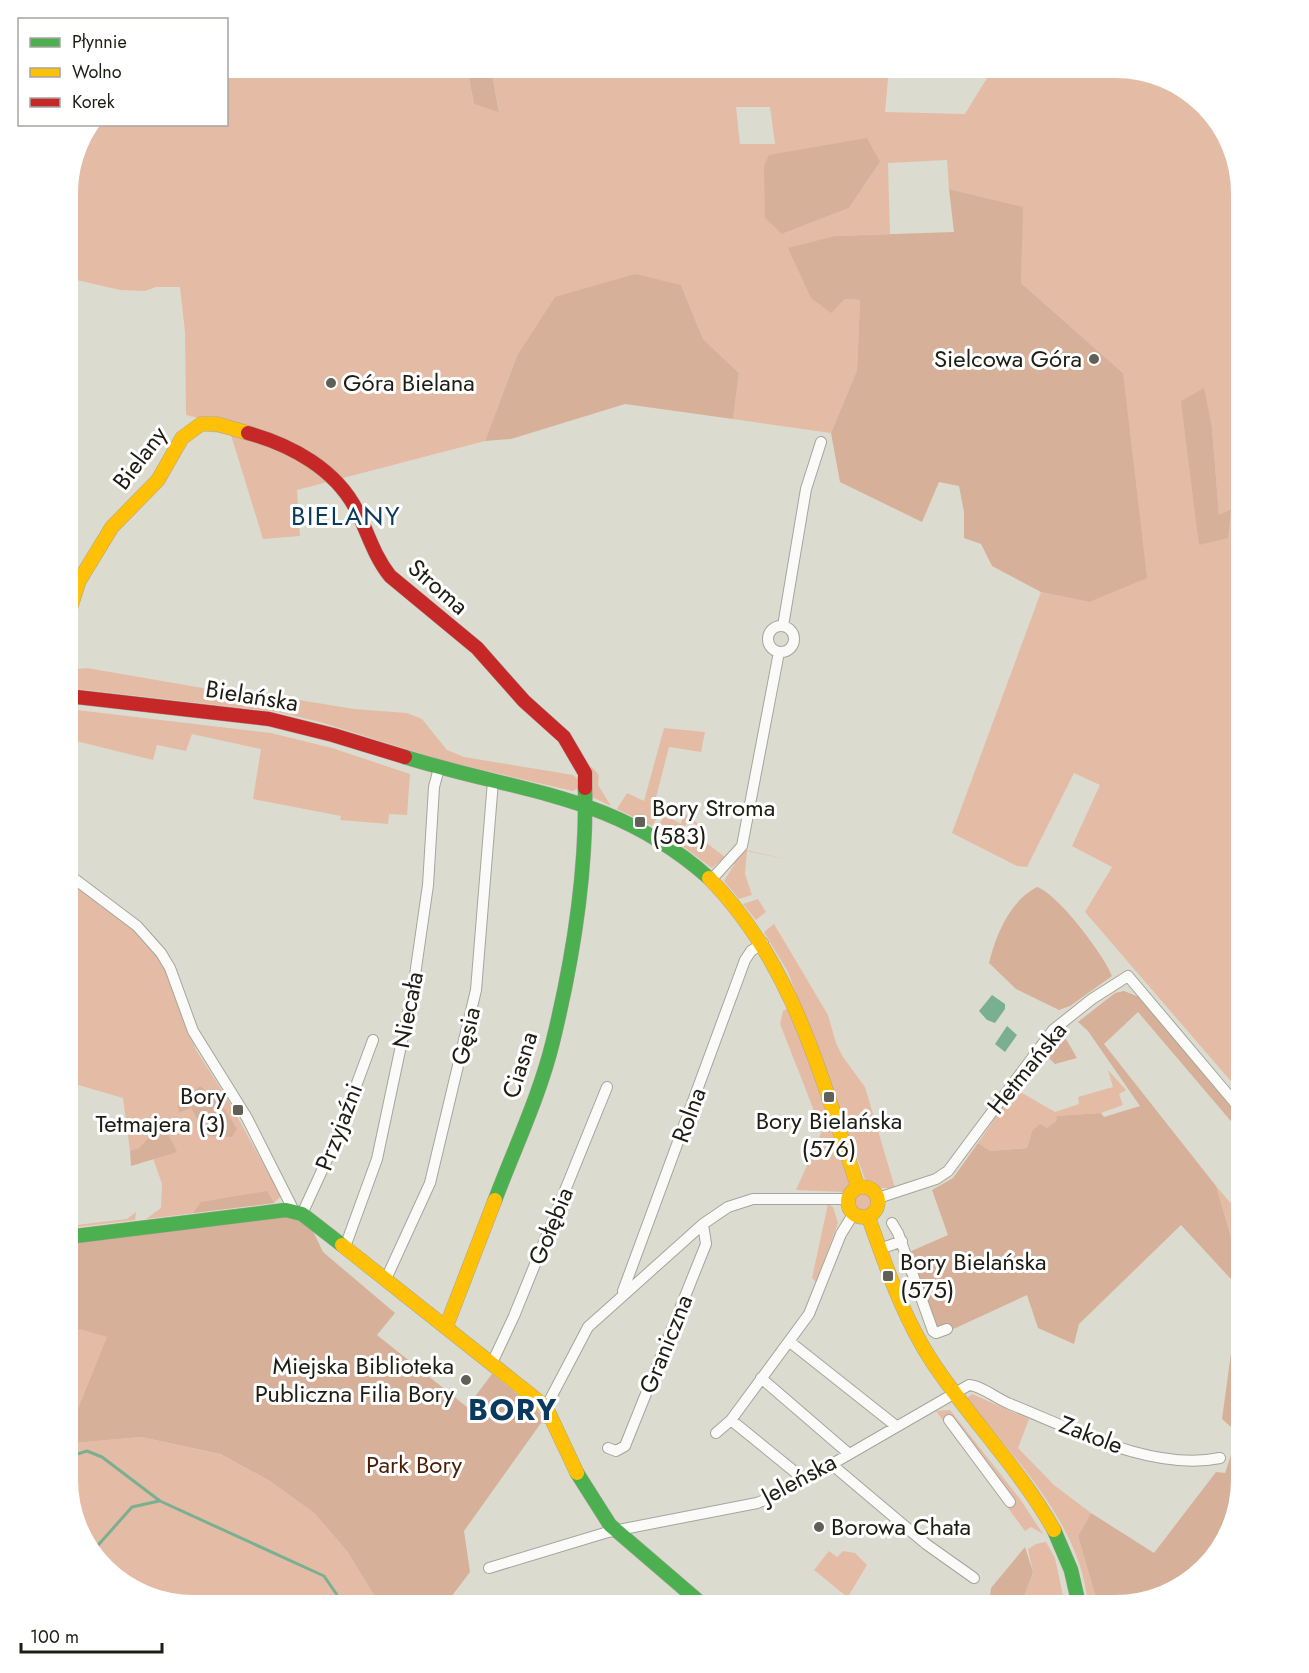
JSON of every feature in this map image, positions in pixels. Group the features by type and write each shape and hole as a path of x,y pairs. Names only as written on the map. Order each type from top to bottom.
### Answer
{"street":[{"name":"Bielany","path":"78,584 112,527 158,480 182,438 201,424"},
{"name":"Stroma","path":"201,424 217,424 287,444 306,456 344,492 356,509 379,562 390,576 477,648 575,752 585,768 586,804"},
{"path":"783,626 806,489 821,442"},
{"path":"783,626 792,631 795,640 789,650 779,652 771,647 768,638 773,629 783,626"},
{"path":"711,880 741,846 779,652"},
{"name":"Bielańska","path":"78,697 274,720 331,734 424,764 586,804 650,834 711,880 736,906 763,943 795,1008 858,1187"},
{"name":"Niecała","path":"345,1247 377,1159 413,989 428,885 434,787 439,768"},
{"name":"Gęsia","path":"386,1280 430,1183 474,1000 480,963 493,781"},
{"name":"Ciasna","path":"446,1327 538,1089 553,1041 580,896 586,838 586,804"},
{"path":"78,882 137,926 161,953 170,968 193,1031 247,1118 298,1212 546,1407 596,1507 615,1531 691,1595"},
{"name":"Rolna","path":"623,1293 745,960 763,943"},
{"name":"Hetmańska","path":"878,1198 942,1176 1053,1030 1092,999 1128,976 1231,1097"},
{"name":"Przyjaźni","path":"298,1212 336,1140 372,1040"},
{"name":"Gołębia","path":"492,1363 518,1306 607,1087"},
{"path":"848,1199 858,1187 871,1189 878,1198 877,1208 868,1216"},
{"path":"546,1407 588,1327 623,1293 703,1224 728,1207 753,1199 848,1199"},
{"path":"848,1199 854,1213"},
{"path":"78,1236 298,1212"},
{"path":"854,1213 868,1216"},
{"path":"716,1433 731,1420 809,1314 841,1234 854,1213"},
{"path":"868,1216 911,1325 953,1393 1055,1528 1070,1565 1077,1595"},
{"name":"Graniczna","path":"608,1448 621,1450 629,1437 706,1244 703,1224"},
{"path":"892,1224 902,1241 933,1330 936,1333 947,1329"},
{"path":"880,1249 902,1241"},
{"path":"790,1342 896,1426"},
{"path":"761,1378 848,1453"},
{"name":"Jeleńska","path":"489,1568 615,1531 757,1503 803,1481 830,1463 968,1385"},
{"name":"Zakole","path":"968,1385 1126,1449 1180,1460 1205,1461 1220,1458"},
{"path":"731,1420 803,1481"},
{"path":"948,1420 1010,1502"},
{"path":"830,1463 926,1544 974,1578"}],"shaded area":[{"path":"228,78 469,78 474,104 499,111 493,78 888,78 885,112 965,114 987,78 1123,78 1160,87 1186,102 1212,129 1219,142 1225,156 1231,186 1231,1081 1085,912 1112,867 1072,846 1100,785 1074,773 1027,867 1017,866 952,833 1041,592 1089,602 1123,373 1021,283 1022,207 949,189 947,160 888,163 890,234 835,236 811,297 831,312 845,299 860,300 857,370 831,433 733,419 739,373 703,339 681,285 517,356 485,441 297,490 300,536 263,539 231,435 206,431 203,419 186,415 185,332 180,287 156,287 145,291 120,290 78,280 78,186 82,163 90,142 100,126 228,126","holes":["736,107 770,107 775,144 740,144","880,162 849,208 782,234","1212,428 1219,516 1230,509 1199,545 1198,530"]},
{"path":"87,668 266,699 299,700 354,709 407,713 422,719 447,750 464,757 573,775 580,781 581,786 573,791 444,761 320,722 278,712 78,689 78,669"},
{"path":"78,710 271,733 332,748 410,774 407,815 389,814 388,824 340,820 341,816 253,799 261,749 192,734 186,751 157,745 153,760 78,741"},
{"path":"664,728 705,732 701,752 669,747 653,809 660,813 652,826 617,809 627,793 644,801"},
{"path":"591,766 599,775 598,785 611,806 592,797"},
{"path":"684,813 702,827 696,835 725,857 712,868 681,845 692,826 697,830 700,828 689,820 674,841 656,829 665,815 681,824"},
{"path":"746,850 789,860 747,851 745,874 752,895 739,899 724,881 733,863"},
{"path":"78,887 120,918 147,942 166,969 196,1050 228,1100 281,1196 274,1203 146,1219 161,1208 162,1184 153,1158 176,1152 161,1123 139,1148 130,1151 123,1098 78,1085","holes":["200,1086 206,1136 191,1108 179,1113"]},
{"path":"758,899 766,912 756,920 743,904"},
{"path":"774,924 828,1015 836,1043 843,1057 865,1087 895,1188 881,1188 865,1179 788,972 764,932"},
{"path":"992,995 1005,1004 1005,1009 995,1023 987,1020 979,1011"},
{"path":"790,1007 851,1186 844,1192 796,1190 822,1131 780,1024 783,1011"},
{"path":"1007,1026 1017,1035 1005,1052 995,1044"},
{"path":"1108,1070 1126,1090 1119,1094 1123,1105 1101,1113 1056,1116 1057,1120 1047,1128 1032,1131 1027,1148 989,1151 978,1143 1015,1089 1055,1112 1079,1104 1078,1097 1113,1087"},
{"path":"1216,1186 1231,1203 1231,1237"},
{"path":"863,1192 870,1195 873,1202 870,1209 863,1212 856,1209 853,1202 856,1195"},
{"path":"828,1204 833,1207 838,1223 816,1282 812,1278"},
{"path":"136,1212 135,1220 78,1227 78,1225 127,1219"},
{"path":"78,1329 108,1337 78,1416"},
{"path":"972,1394 1029,1419 1018,1448 1054,1485 1091,1513 1078,1536 1095,1595 1086,1595 1083,1575 1073,1547 1043,1494 967,1398"},
{"path":"950,1410 1020,1499 1043,1534 1031,1527 1025,1531 936,1411"},
{"path":"141,1437 219,1454 270,1481 314,1513 347,1551 374,1595 193,1595 163,1591 149,1586 129,1576 117,1566 97,1544 90,1531 79,1495 78,1443"},
{"path":"1046,1542 1055,1558 1063,1595 1025,1595 1033,1572 1028,1549"},
{"path":"829,1551 837,1557 843,1551 855,1553 867,1565 849,1595 845,1595 814,1570"}],"green space":[{"path":"469,78 493,78 499,112 474,104"},
{"path":"867,138 880,162 849,208 782,234 765,218 764,166 769,155"},
{"path":"949,189 1023,207 1021,283 1123,373 1147,578 1089,602 1041,592 992,566 981,544 964,538 964,512 959,486 939,482 922,522 840,482 831,433 857,370 860,300 845,299 831,313 811,298 788,248 835,236 954,232"},
{"path":"635,274 681,285 703,339 739,373 733,419 625,404 511,439 485,441 517,356 555,297"},
{"path":"1204,388 1212,428 1219,515 1231,509 1228,538 1199,545 1181,401"},
{"path":"1037,887 1056,901 1079,926 1100,954 1112,976 1070,1006 1059,1010 1016,989 989,963 1006,919 1019,901"},
{"path":"1124,991 1139,997 1231,1107 1231,1121 1138,1012 1104,1044 1216,1186 1231,1237 1231,1279 1181,1225 1079,1324 1074,1344 1038,1328 1027,1295 936,1337 914,1297 900,1256 948,1235 932,1190 953,1178 978,1143 990,1151 1027,1148 1032,1131 1040,1124 1047,1128 1057,1120 1056,1116 1101,1113 1104,1117 1140,1106 1088,1031 1078,1022 1115,993"},
{"path":"1066,1039 1077,1058 1055,1064 1049,1058 1038,1064 1045,1054"},
{"path":"200,1086 222,1105 237,1129 232,1137 206,1136 191,1108 179,1113 178,1106"},
{"path":"162,1122 177,1152 131,1166 130,1151 139,1148"},
{"path":"267,1191 274,1203 193,1213 201,1202"},
{"name":"Park Bory","path":"292,1216 310,1225 323,1252 395,1313 377,1335 467,1407 492,1374 538,1411 547,1424 541,1423 464,1531 470,1572 453,1595 374,1595 347,1551 314,1513 270,1481 220,1454 141,1437 78,1443 78,1409 107,1337 78,1329 78,1241"},
{"path":"1231,1353 1231,1427 1222,1419"},
{"path":"1231,1455 1231,1487 1225,1517 1212,1544 1192,1566 1173,1580 1146,1591 1131,1594 1095,1595 1078,1536 1091,1513 1154,1553 1216,1472 1225,1473"},
{"path":"1025,1547 1033,1572 1025,1595 990,1595 991,1588"}],"waterway":[{"path":"78,1454 87,1451 102,1457 160,1501 324,1576 337,1595"},
{"path":"98,1545 132,1507 159,1501"}],"traffic: fast":[{"path":"405,757 564,799 601,812 637,828 673,850 709,878"},
{"path":"495,1200 548,1061 560,1010 581,883 585,788"},
{"path":"78,1236 286,1210 302,1214 342,1245"},
{"path":"577,1473 610,1525 691,1595"},
{"path":"1054,1530 1071,1570 1077,1595"}],"traffic: slow":[{"path":"78,584 112,527 158,480 182,438 201,424 217,424 248,433"},
{"path":"709,878 738,911 763,947 783,984 817,1063 858,1187"},
{"path":"863,1187 874,1191 878,1202 874,1213 863,1217 852,1213 848,1202 852,1191 863,1187"},
{"path":"446,1327 495,1200"},
{"path":"868,1216 896,1291 922,1346 948,1384 1011,1465 1054,1530"},
{"path":"342,1245 546,1407 577,1473"}],"traffic: jam":[{"path":"248,433 296,452 325,471 337,483 357,511 375,552 390,576 477,648 524,701 564,737 585,773 585,788"},
{"path":"78,697 269,719 333,735 405,757"}],"place":[{"name":"Sielcowa Góra","path":"1094,359"},
{"name":"Góra Bielana","path":"331,383"},
{"name":"Bory Stroma (583)","path":"640,822"},
{"name":"Bory Bielańska (576)","path":"829,1097"},
{"name":"Bory Tetmajera (3)","path":"238,1110"},
{"name":"Bory Bielańska (575)","path":"888,1276"},
{"name":"Miejska Biblioteka Publiczna Filia Bory","path":"466,1380"},
{"name":"Borowa Chata","path":"819,1527"}],"district":[{"name":"BIELANY","path":"346,516"},
{"name":"BORY","path":"513,1410"}]}
